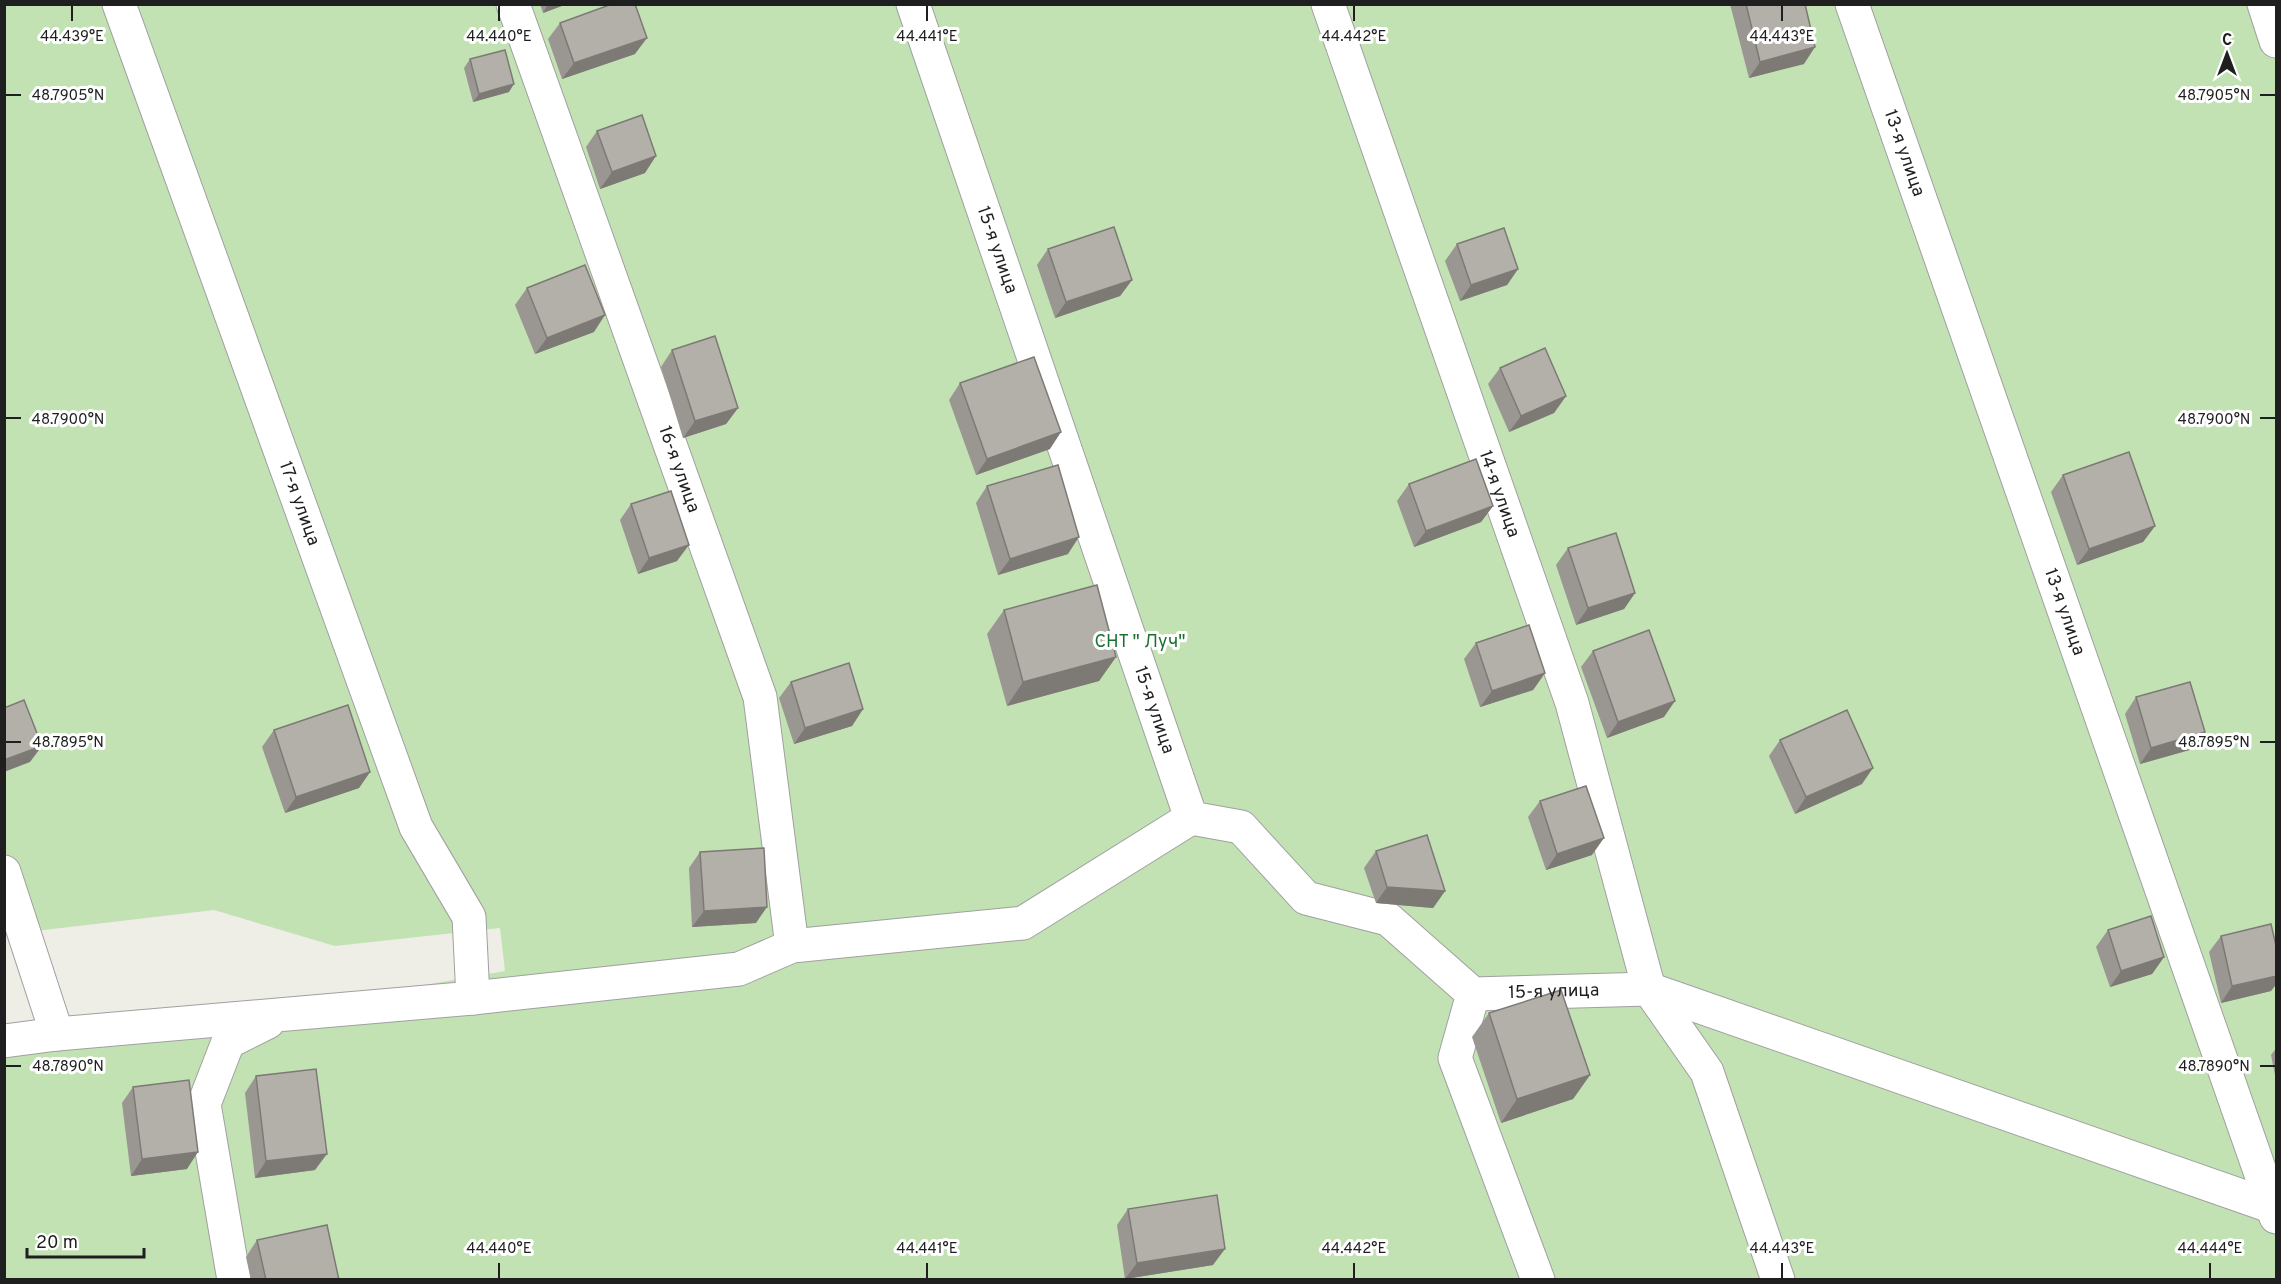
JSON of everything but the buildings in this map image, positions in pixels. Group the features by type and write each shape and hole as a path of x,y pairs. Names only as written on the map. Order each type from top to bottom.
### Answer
{"street":[{"name":"17-я улица","path":"119,4 416,827 469,917 473,998"},
{"name":"16-я улица","path":"513,4 760,697 792,946"},
{"name":"15-я улица","path":"913,4 1191,818"},
{"name":"14-я улица","path":"1328,4 1572,703 1649,989 1707,1072 1778,1280"},
{"name":"13-я улица","path":"1852,4 2275,1210"},
{"path":"2264,4 2277,41"},
{"path":"4,1041 57,1034 473,998 739,969 792,946 1023,923 1191,818 1241,827 1306,898 1388,919 1473,994 1455,1058 1538,1280"},
{"path":"4,872 57,1034"},
{"path":"1649,989 2275,1210"},
{"name":"15-я улица","path":"1473,994 1649,989"},
{"path":"234,1280 204,1104 228,1042 283,1014"}],"green space":[{"name":"СНТ \" Луч\"","path":"5,5 2276,5 2276,1279 5,1280 5,1058 505,971 500,928 335,946 214,910 44,930 5,931"}]}
